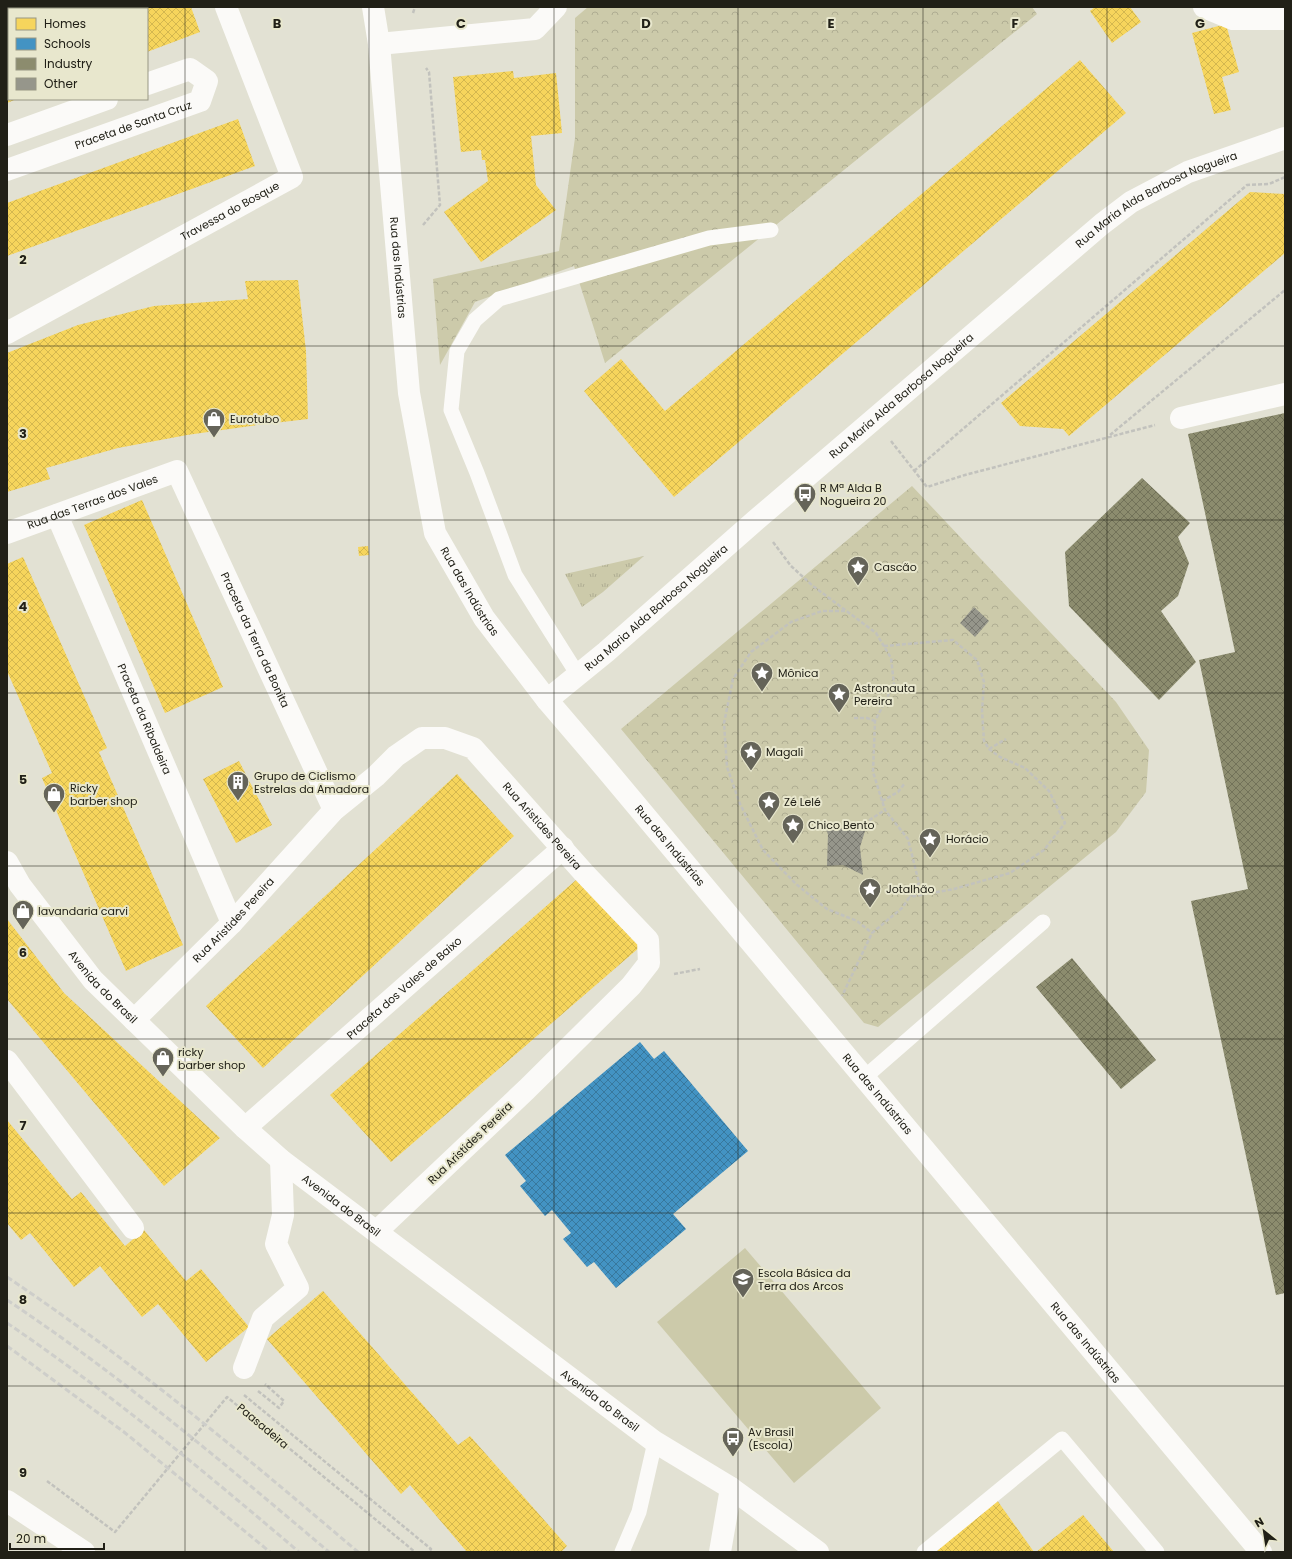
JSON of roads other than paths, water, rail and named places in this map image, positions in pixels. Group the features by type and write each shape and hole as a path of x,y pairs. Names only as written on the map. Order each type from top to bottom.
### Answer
{"street":[{"name":"Travessa do Bosque","path":"7,333 292,178 226,7"},
{"name":"Rua das Indústrias","path":"373,7 379,44 409,393 436,533 484,618 547,700 1261,1552"},
{"path":"379,44 535,29 556,7"},
{"path":"1204,7 1233,19 1285,19"},
{"name":"Praceta de Santa Cruz","path":"7,170 200,101 207,81 190,69 148,84"},
{"path":"7,135 104,100"},
{"name":"Rua Maria Alda Barbosa Nogueira","path":"547,700 606,652 874,418 1102,224 1131,202 1188,172 1285,138"},
{"path":"1180,418 1285,394"},
{"name":"Rua das Terras dos Vales","path":"7,533 177,471"},
{"name":"Praceta da Terra da Bonita","path":"177,471 334,810"},
{"name":"Praceta da Ribaldeira","path":"57,515 232,923"},
{"name":"Rua Aristides Pereira","path":"134,1020 232,923 334,810 376,776 396,756 422,738 445,738 473,748 648,940 649,963 631,986 521,1094 377,1231"},
{"name":"Praceta dos Vales de Baixo","path":"246,1128 563,848"},
{"name":"Avenida do Brasil","path":"7,862 20,884 93,980 281,1160 655,1442 731,1488 818,1552"},
{"path":"7,1061 133,1228"},
{"path":"244,1368 263,1318 298,1288 276,1244 283,1215 281,1160"},
{"path":"720,1552 731,1488"},
{"path":"7,1501 84,1552"}],"lane":[{"path":"578,675 515,575 451,410 457,351 475,320 498,299 709,238 771,230"},
{"path":"864,1077 1043,922"},
{"path":"924,1552 1062,1439 1157,1552"},
{"path":"622,1552 639,1512 655,1442"}],"railway":[{"path":"7,1277 98,1341 143,1375 273,1480 358,1552"},
{"path":"7,1300 91,1359 132,1390 251,1486 329,1552"},
{"path":"7,1323 120,1405 228,1492 299,1552"},
{"path":"7,1346 124,1432 270,1552"}],"place":[{"name":"Eurotubo","path":"214,438"},
{"name":"R Mª Alda B Nogueira 20","path":"805,514"},
{"name":"Cascão","path":"858,586"},
{"name":"Mônica","path":"762,692"},
{"name":"Astronauta Pereira","path":"839,714"},
{"name":"Magali","path":"751,772"},
{"name":"Grupo de Ciclismo Estrelas da Amadora","path":"238,802"},
{"name":"Ricky barber shop","path":"54,814"},
{"name":"Zé Lelé","path":"769,822"},
{"name":"Chico Bento","path":"793,844"},
{"name":"Horácio","path":"930,858"},
{"name":"Jotalhão","path":"870,908"},
{"name":"lavandaria carvi","path":"23,930"},
{"name":"ricky barber shop","path":"163,1078"},
{"name":"Escola Básica da Terra dos Arcos","path":"743,1298"},
{"name":"Av Brasil (Escola)","path":"733,1458"}]}
